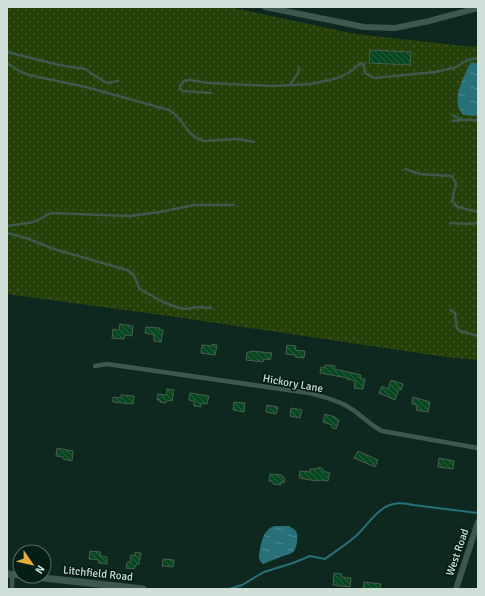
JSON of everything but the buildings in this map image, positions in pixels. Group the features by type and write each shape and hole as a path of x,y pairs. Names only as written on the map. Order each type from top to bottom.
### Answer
{"main road":[{"name":"Litchfield Road","path":"52,579 143,589"}],"street":[{"path":"265,7 364,27 395,28 478,8"},
{"name":"Hickory Lane","path":"95,366 107,364 309,393 345,405 371,426 382,431 478,448"},
{"name":"West Road","path":"456,589 478,522"},
{"path":"10,574 12,589"}],"lane":[{"path":"7,52 59,65 85,69 108,83 118,81"},
{"path":"210,93 183,91 180,89 180,86 184,81 189,80 208,83 272,86 311,84 332,80 350,72 361,63 364,64 365,73 374,78 435,72 454,68 468,60 478,58"},
{"path":"7,63 29,75 86,87 169,110 180,118 191,135 200,140 204,141 237,138 254,142"},
{"path":"290,84 298,73 299,68"},
{"path":"453,115 464,120"},
{"path":"453,121 478,120"},
{"path":"405,169 420,174 452,176 456,183 452,201 458,207 478,212"},
{"path":"7,226 34,222 51,213 130,216 194,205 234,205"},
{"path":"450,223 472,224 478,222"},
{"path":"7,233 26,238 54,249 127,270 136,277 138,288 172,306 187,309 197,307 210,308"},
{"path":"450,310 455,313 457,328 460,331 478,336"}],"green space":[{"path":"7,7 229,7 355,34 473,47 478,46 478,360 445,357 176,317 7,294"}],"water":[{"path":"472,62 478,64 478,116 463,115 458,106 459,90 469,65"},
{"path":"275,526 289,526 295,530 298,537 296,547 290,554 263,564 259,558 262,539 267,531"}],"waterway":[{"path":"229,589 242,585 264,572 310,556 325,559 357,535 380,510 387,506 403,503 478,513"}]}
